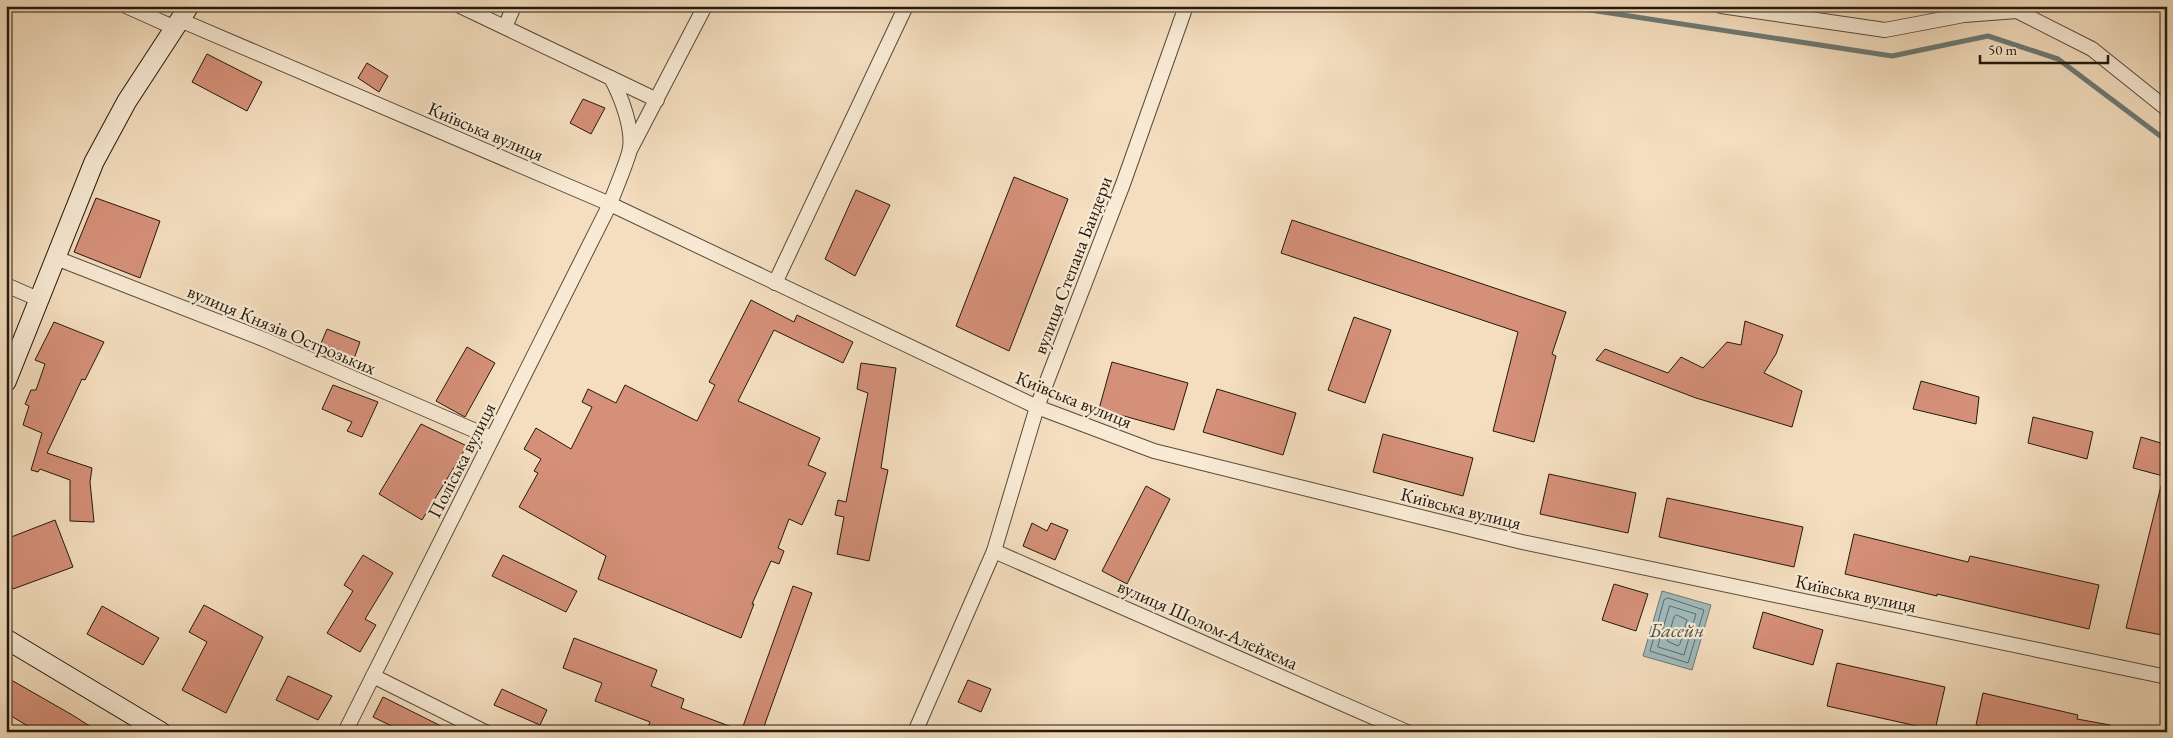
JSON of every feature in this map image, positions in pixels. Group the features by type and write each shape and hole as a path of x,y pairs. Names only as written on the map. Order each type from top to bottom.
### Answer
{"main road":[{"path":"6,382 94,162 127,101 181,18"},
{"path":"6,638 161,732"}],"street":[{"name":"Київська вулиця","path":"126,6 181,18 610,204 1037,408 1154,451 1522,542 2167,677"},
{"path":"460,6 656,100"},
{"path":"505,27 514,6"},
{"path":"630,151 705,6"},
{"path":"775,283 906,6"},
{"name":"вулиця Степана Бандери","path":"915,732 994,551 1037,408 1123,184 1186,6"},
{"path":"1721,6 1885,30 1964,15 2017,11 2092,49 2167,109"},
{"path":"611,78 619,93 628,125 630,151"},
{"name":"Поліська вулиця","path":"345,732 610,204 630,151"},
{"name":"вулиця Князів Острозьких","path":"56,258 263,339 492,438"},
{"path":"6,285 38,299"},
{"name":"вулиця Шолом-Алейхема","path":"994,551 1407,732"},
{"path":"373,676 485,732"}],"water":[{"name":"Басейн","path":"1662,591 1711,605 1692,670 1643,656"}],"building":[{"path":"207,54 262,82 247,111 192,82"},
{"path":"367,63 388,76 379,92 358,78"},
{"path":"583,99 605,108 591,134 570,123"},
{"path":"1014,177 1068,199 1009,351 956,326"},
{"path":"856,190 890,205 855,276 825,259"},
{"path":"96,198 160,221 140,278 74,252"},
{"path":"1292,220 1566,312 1552,354 1556,356 1534,442 1493,431 1518,332 1281,253"},
{"path":"751,300 794,322 797,315 853,342 843,363 774,330 738,401 820,438 808,465 826,473 802,525 789,519 778,548 784,551 779,564 771,561 752,604 754,604 741,638 598,579 606,556 519,507 538,473 534,471 541,459 524,449 536,428 571,449 592,407 582,402 588,389 616,403 625,385 697,421 715,385 709,382"},
{"path":"1354,317 1391,330 1365,403 1328,390"},
{"path":"1745,321 1783,335 1776,354 1764,373 1802,391 1792,427 1696,398 1596,360 1605,349 1668,373 1681,357 1703,368 1727,342 1741,345"},
{"path":"54,322 104,342 85,380 82,379 47,453 92,468 90,482 94,522 70,521 70,480 40,469 38,472 31,470 42,433 23,425 29,406 25,404 31,390 36,390 45,364 35,360"},
{"path":"327,329 360,342 351,367 317,353"},
{"path":"467,347 495,363 465,417 436,401"},
{"path":"1112,362 1188,383 1174,430 1099,409"},
{"path":"861,363 896,368 881,468 888,470 869,561 837,554 844,517 835,515 838,500 846,502 868,393 857,389"},
{"path":"1921,381 1979,397 1976,424 1913,409"},
{"path":"333,385 378,402 362,437 347,431 352,422 322,409"},
{"path":"1217,389 1296,413 1283,455 1203,432"},
{"path":"2033,417 2093,432 2087,459 2028,443"},
{"path":"421,424 467,446 422,520 379,494"},
{"path":"1383,434 1473,458 1463,496 1373,472"},
{"path":"2141,437 2167,445 2167,477 2133,468"},
{"path":"1549,474 1636,493 1628,533 1540,514"},
{"path":"2162,482 2167,482 2167,636 2126,628"},
{"path":"1146,486 1170,499 1127,584 1102,571"},
{"path":"1667,498 1803,527 1794,567 1659,537"},
{"path":"55,520 73,567 13,589 6,570 6,539"},
{"path":"1032,523 1047,531 1051,523 1068,530 1055,560 1023,546"},
{"path":"1854,534 1968,562 1970,556 2099,585 2089,629 1845,574"},
{"path":"363,555 393,573 365,619 376,625 360,652 327,633 353,591 344,585"},
{"path":"503,555 577,591 566,612 492,576"},
{"path":"1614,584 1648,594 1636,631 1602,620"},
{"path":"793,586 812,593 762,732 741,732"},
{"path":"204,605 263,637 226,713 182,690 207,642 189,632"},
{"path":"102,606 159,638 143,665 87,634"},
{"path":"1763,612 1823,630 1813,665 1753,648"},
{"path":"574,638 657,670 651,686 684,699 681,708 740,730 740,732 646,732 650,722 595,701 602,683 563,668"},
{"path":"1837,663 1945,687 1935,730 1827,706"},
{"path":"288,676 332,696 318,720 276,700"},
{"path":"6,677 99,732 38,732 6,713"},
{"path":"968,680 991,689 981,712 958,702"},
{"path":"502,689 547,710 540,725 494,705"},
{"path":"1983,693 2078,715 2077,719 2110,725 2110,732 2002,732 1976,725"},
{"path":"383,697 453,732 404,732 373,717"}],"waterway":[{"path":"1564,6 1892,56 1988,36 2058,59 2167,141"}]}
